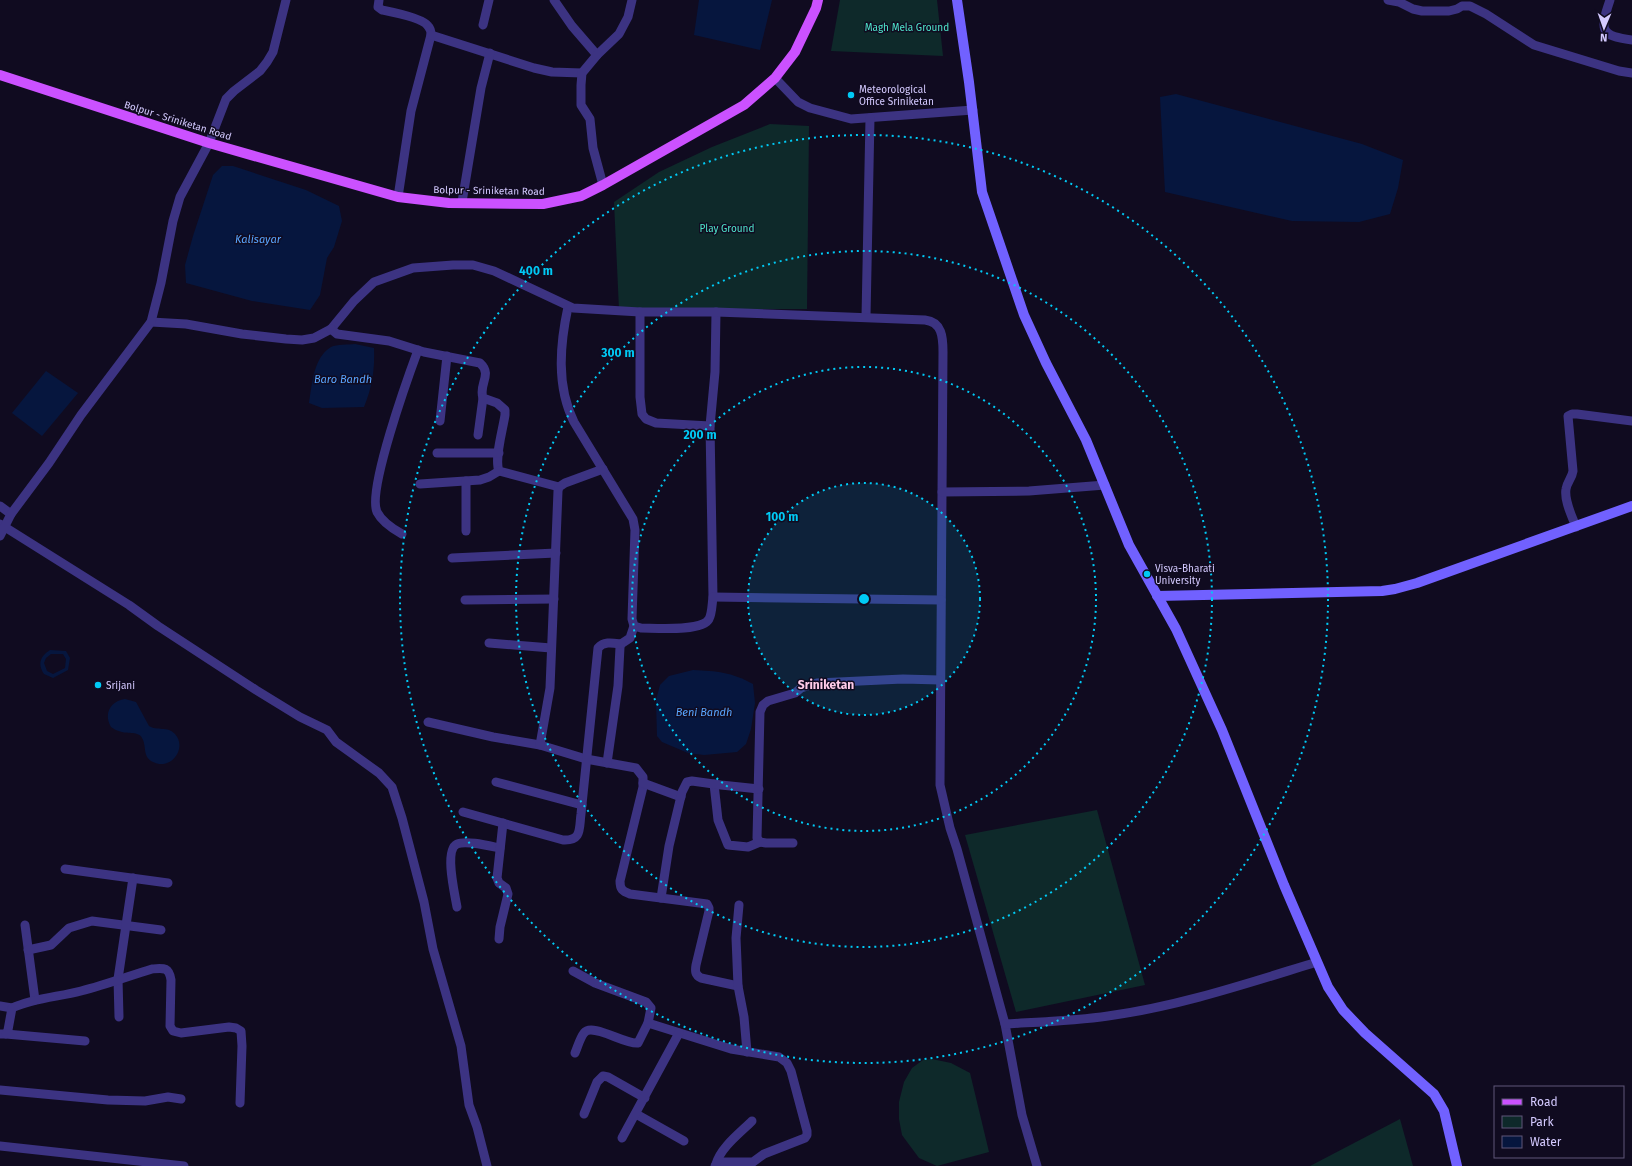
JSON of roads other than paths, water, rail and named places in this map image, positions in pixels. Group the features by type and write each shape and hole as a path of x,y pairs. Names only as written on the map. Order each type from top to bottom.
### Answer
{"main road":[{"name":"Bolpur - Sriniketan Road","path":"0,75 209,143 398,197 449,203 543,204 581,196 744,105 775,78 795,52 816,8 818,0"},
{"path":"957,0 973,110 982,192 1024,315 1046,363 1086,440 1129,545 1176,629 1222,730 1284,885 1328,987 1343,1010 1365,1033 1434,1094 1444,1111 1457,1166"},
{"path":"1157,596 1382,591 1395,589 1417,583 1632,506"}],"street":[{"path":"0,536 2,526 49,463 81,415 151,322 161,283 175,212 180,197 209,143 226,99 260,71 267,62 272,52 286,0"},
{"path":"379,0 378,7 382,10 414,18 426,24 430,27 431,35 411,111 398,197"},
{"path":"483,25 489,0"},
{"path":"554,0 572,26 597,55"},
{"path":"603,185 593,148 590,119 581,105 582,73 597,55 619,34 628,17 632,0"},
{"path":"1388,0 1399,2 1413,9 1422,11 1449,11 1462,6 1470,6 1486,14 1534,45 1619,71 1632,73"},
{"path":"1610,0 1603,22 1606,33 1613,37 1632,40"},
{"path":"431,35 540,69 552,72 582,73"},
{"path":"462,202 481,88 490,53"},
{"path":"775,78 798,102 810,108 851,119 973,110"},
{"path":"866,317 870,118"},
{"path":"151,322 186,324 242,334 302,340 314,338 331,329 354,301 374,282 413,268 473,265 494,271 568,306 640,312 716,312 931,320 940,329 943,341 940,785 950,828 1005,1024 1022,1116 1037,1166"},
{"path":"464,812 563,840 572,840 576,838 582,805 598,648 606,643 621,644 630,638 634,626 632,618 635,530 633,520 574,422 563,393 561,342 568,306"},
{"path":"640,312 640,397 642,414 646,419 656,423 710,426"},
{"path":"634,626 641,628 693,627 702,625 709,619 713,597 710,426 715,372 716,312"},
{"path":"331,329 336,334 389,341 418,350 480,363 485,368 486,373 482,389 483,398 478,435"},
{"path":"402,534 388,526 377,512 374,501 377,482 400,399 418,350"},
{"path":"440,421 447,356"},
{"path":"483,398 497,403 505,410 497,466 499,471"},
{"path":"1576,527 1565,493 1567,483 1572,476 1573,471 1568,416 1577,414 1632,421"},
{"path":"437,453 499,453"},
{"path":"420,484 466,481 489,477 499,471 560,487 603,469"},
{"path":"466,481 466,531"},
{"path":"942,492 1029,491 1105,485"},
{"path":"540,745 550,688 557,498 560,487"},
{"path":"0,506 11,514"},
{"path":"2,526 129,605 158,626 258,691 300,717 327,730 336,742 379,773 392,787 424,902 433,949 461,1046 469,1105 477,1127 487,1166"},
{"path":"452,558 556,553"},
{"path":"713,597 941,600"},
{"path":"465,600 554,600"},
{"path":"489,643 551,648"},
{"path":"607,763 618,686 621,644"},
{"path":"760,842 756,832 759,789 760,712 763,705 768,701 795,693 801,688 817,682 903,679 940,680"},
{"path":"428,722 492,737 540,745 586,759 636,768 641,773 643,783 620,886 622,890 630,894 706,904 709,911 695,970 697,976 738,986"},
{"path":"661,898 669,846 681,797 687,782 692,781 759,789"},
{"path":"496,782 582,805"},
{"path":"643,783 681,797"},
{"path":"714,784 718,820 728,845 748,847 760,842 793,842"},
{"path":"499,939 500,927 508,894 506,888 497,880 503,823"},
{"path":"457,907 451,867 451,853 454,847 457,844 463,843 500,848"},
{"path":"66,868 168,882"},
{"path":"119,1017 118,980 133,878"},
{"path":"739,905 736,938 738,986 744,1017 747,1052"},
{"path":"28,950 51,945 69,928 84,923 102,922 161,930"},
{"path":"25,925 35,1000"},
{"path":"1005,1024 1090,1018 1151,1009 1220,993 1317,962"},
{"path":"0,1006 12,1008 35,1000 82,991 152,969 167,970 170,973 171,980 170,1026 173,1031 181,1032 228,1027 236,1028 241,1031 242,1046 240,1103"},
{"path":"573,971 594,983 646,1002 651,1008 648,1023 640,1042 635,1044 596,1030 588,1029 585,1032 575,1053"},
{"path":"3,1034 8,1030 12,1008"},
{"path":"648,1023 731,1049 773,1055 787,1062 802,1109 807,1135 805,1138 764,1154 753,1162 725,1162 716,1165"},
{"path":"622,1138 679,1033"},
{"path":"3,1034 85,1041"},
{"path":"584,1114 597,1082 603,1076 608,1077 645,1098"},
{"path":"0,1090 108,1100 145,1101 168,1097 181,1099"},
{"path":"636,1114 684,1141"},
{"path":"716,1165 718,1157 752,1121"},
{"path":"0,1146 184,1166"}],"water":[{"path":"699,0 772,0 760,50 694,35"},
{"path":"1176,94 1362,144 1403,160 1398,188 1390,214 1359,222 1292,221 1165,192 1160,97"},
{"name":"Kalisayar","path":"222,166 233,166 306,190 339,206 342,221 334,247 327,258 320,295 310,310 252,301 186,283 185,265 193,236 213,175"},
{"name":"Baro Bandh","path":"355,344 374,348 372,378 364,407 322,408 309,403 314,372 320,358 333,346"},
{"path":"46,371 78,393 42,436 12,413"},
{"path":"50,650 66,651 70,658 68,670 53,678 44,674 40,663 42,657","holes":["51,654 63,654 66,659 65,668 53,674 47,671 44,663 46,658"]},
{"name":"Beni Bandh","path":"693,670 724,673 738,677 753,684 755,703 751,729 746,744 737,752 704,755 688,753 662,742 657,736 656,700 660,685 669,676"},
{"path":"125,699 136,702 149,726 166,729 175,734 179,746 178,752 171,761 165,764 153,762 147,757 143,741 138,734 120,732 111,727 108,717 110,708 116,702"}],"place":[{"name":"Meteorological Office Sriniketan","path":"851,95"},
{"name":"Visva-Bharati University","path":"1147,574"},
{"name":"Srijani","path":"98,685"}],"district":[{"name":"Sriniketan","path":"826,685"}],"park label":[{"name":"Magh Mela Ground","path":"907,27"},
{"name":"Play Ground","path":"727,228"}]}
